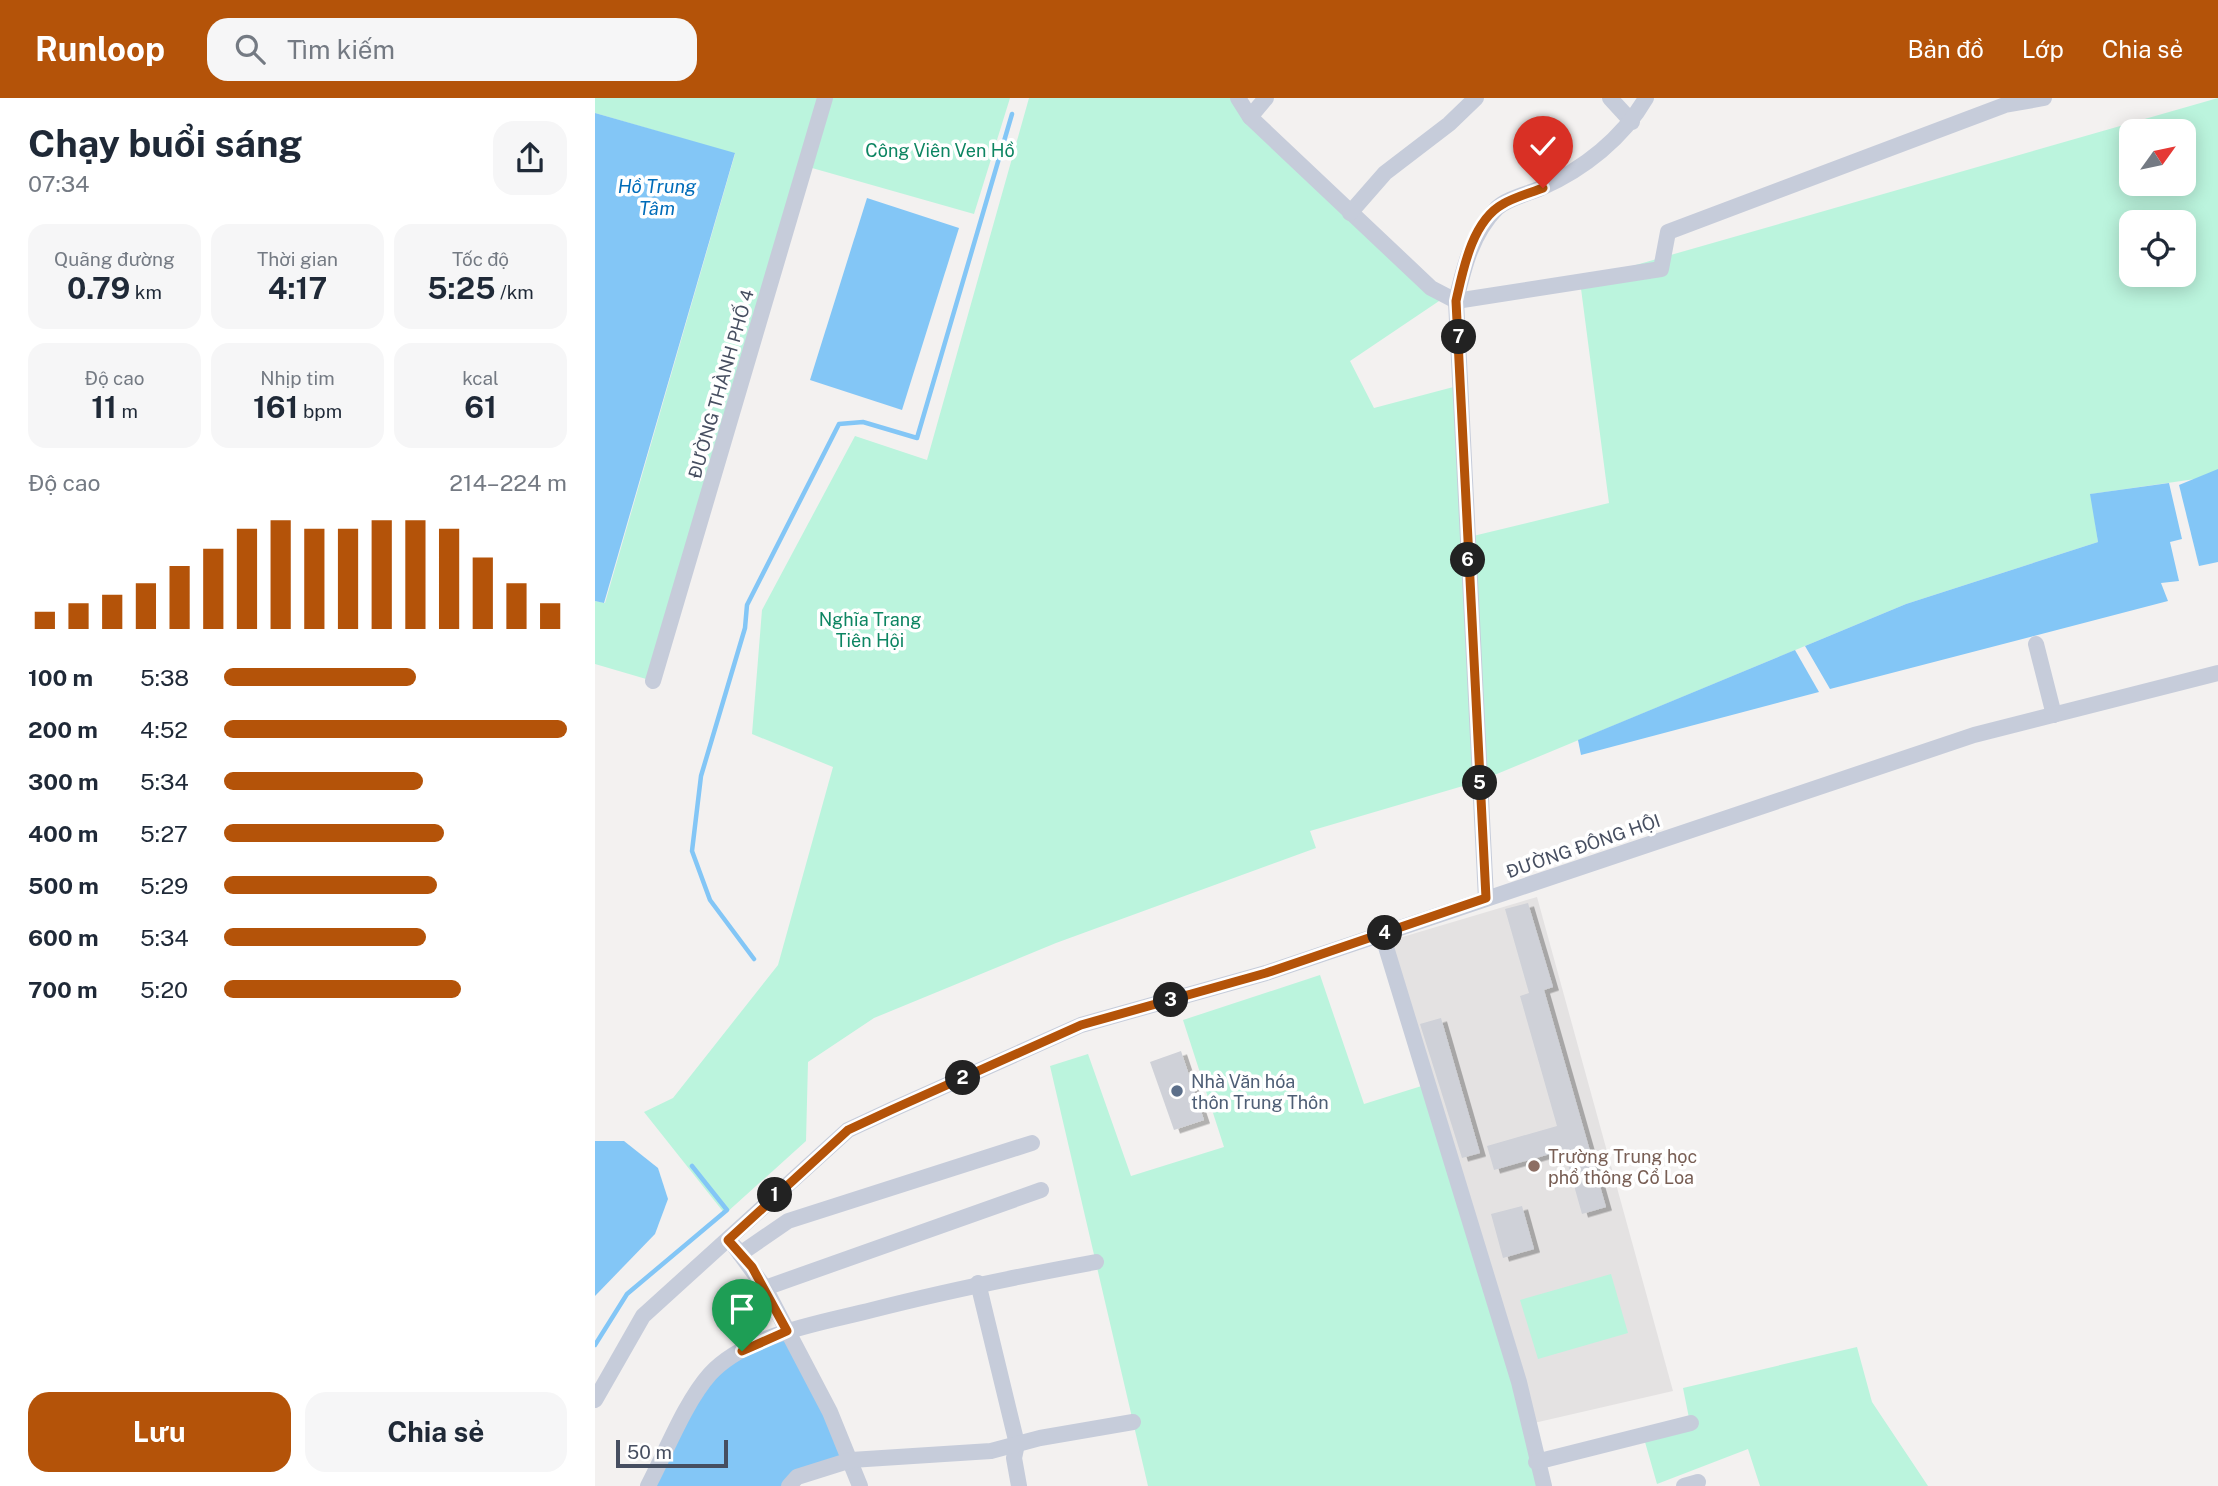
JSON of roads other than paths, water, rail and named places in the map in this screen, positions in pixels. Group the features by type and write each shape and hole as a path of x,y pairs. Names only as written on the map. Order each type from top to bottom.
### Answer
{"street":[{"name":"ĐƯỜNG THÀNH PHỐ 4","path":"653,681 825,98"},
{"path":"1238,98 1250,117 1350,213 1431,288 1456,301 1661,268 1668,232 2004,102 2044,98"},
{"path":"1250,117 1266,98"},
{"path":"1350,213 1385,173 1449,124 1476,98"},
{"path":"1610,98 1632,122"},
{"path":"1486,898 1456,301 1464,266 1478,231 1500,205 1574,171 1632,122 1646,98"},
{"path":"2036,645 2054,715"},
{"name":"ĐƯỜNG ĐÔNG HỘI","path":"595,1400 643,1316 848,1130 891,1110 1081,1025 1266,973 1974,735 2218,673"},
{"path":"1382,934 1519,1382 1536,1462 1544,1486"},
{"path":"740,1254 788,1221 1032,1143"},
{"path":"765,1287 1041,1190"},
{"path":"728,1240 765,1287 830,1412 860,1486"},
{"path":"648,1486 699,1389 712,1373 742,1351 787,1331 978,1283 1096,1262"},
{"path":"978,1283 1017,1444 1014,1458 1019,1486"},
{"path":"789,1486 797,1477 851,1460 991,1451 1133,1422"},
{"path":"1536,1462 1691,1423"}],"water":[{"name":"Hồ Trung Tâm","path":"595,113 735,153 604,603 595,601"},
{"path":"867,198 959,228 902,410 810,380"},
{"path":"2218,469 2218,562 2199,566 2179,485"},
{"path":"2169,483 2182,539 2170,542 2179,581 2161,583 2168,601 1830,689 1805,646 1906,604 2098,542 2090,494"},
{"path":"1795,650 1819,692 1581,755 1578,740"},
{"path":"595,1141 624,1141 658,1168 668,1199 655,1234 595,1296"},
{"path":"787,1331 851,1460 790,1486 648,1486 712,1373"}],"waterway":[{"path":"754,959 710,900 692,851 701,776 745,628 747,605 839,424 863,422 917,438 1012,114"},
{"path":"595,1345 627,1294 727,1210 692,1166"}],"place":[{"name":"Nhà Văn hóa thôn Trung Thôn","path":"1177,1091"},
{"name":"Trường Trung học phổ thông Cổ Loa","path":"1534,1166"}],"park label":[{"name":"Công Viên Ven Hồ","path":"940,150"},
{"name":"Nghĩa Trang Tiên Hội","path":"870,629"}]}
